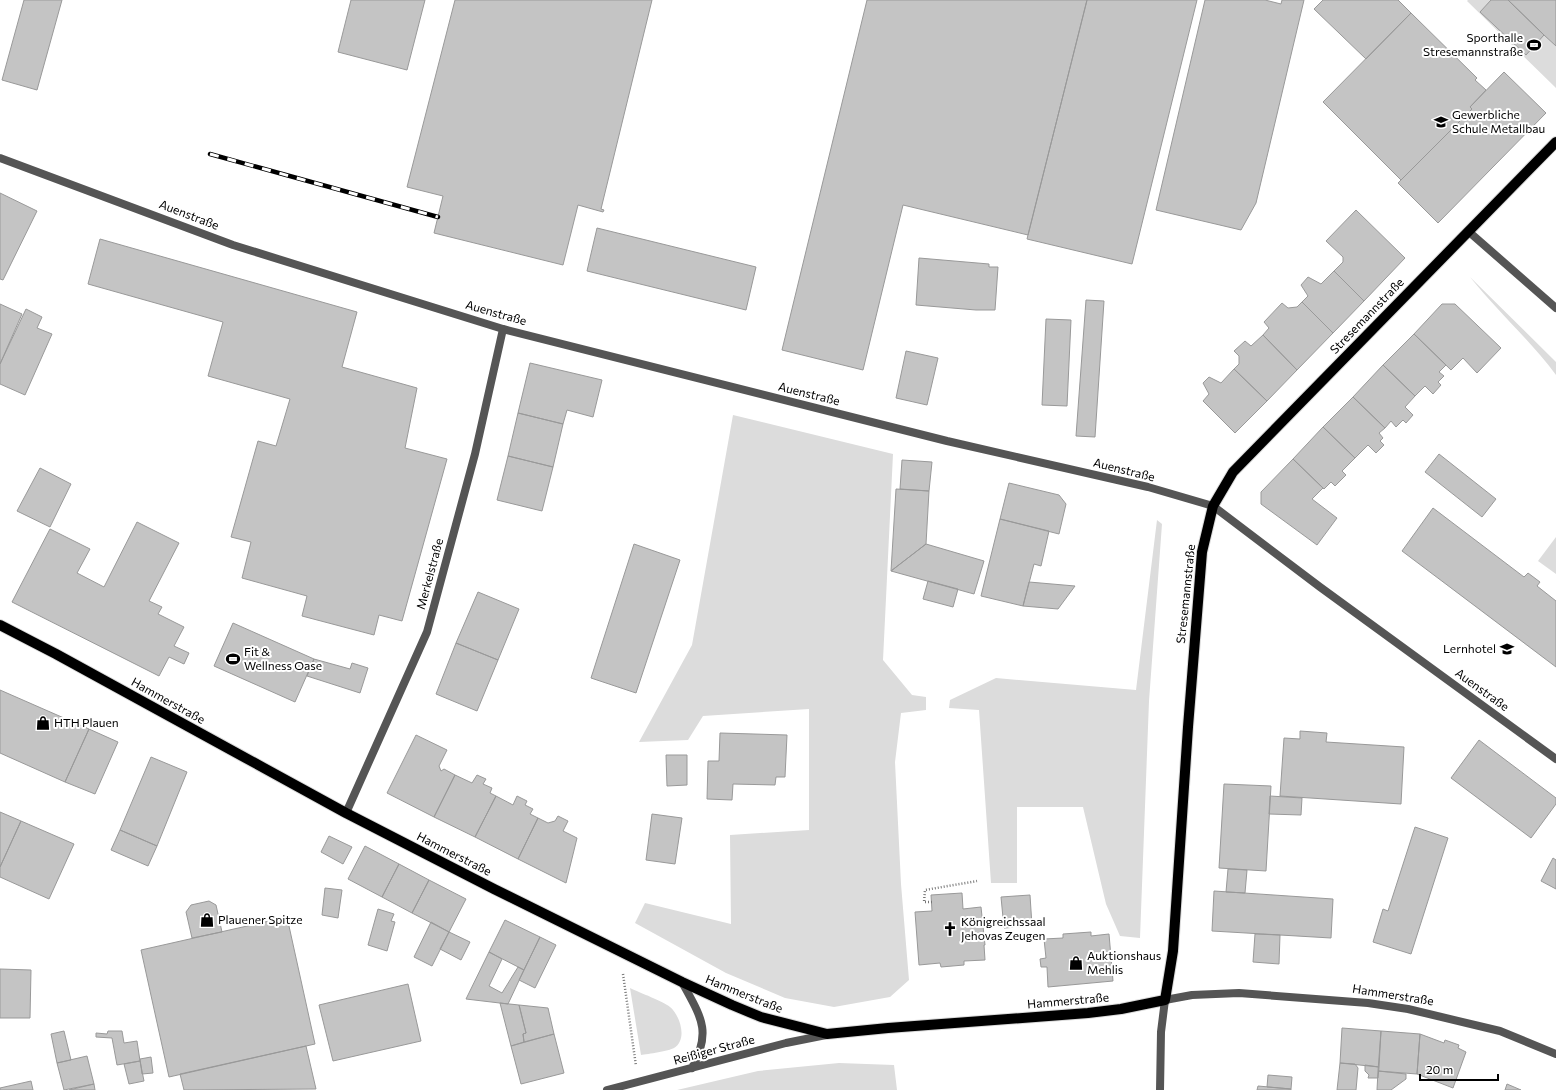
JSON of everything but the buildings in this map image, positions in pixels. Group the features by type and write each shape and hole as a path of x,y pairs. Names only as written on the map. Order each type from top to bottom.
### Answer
{"main road":[{"name":"Stresemannstraße","path":"1165,1000 1173,951 1188,727 1202,552 1213,506 1233,472 1556,142"},
{"name":"Hammerstraße","path":"0,625 56,654 346,813 620,952 682,982 761,1017 826,1034 1088,1013 1121,1009 1165,1000"}],"street":[{"name":"Auenstraße","path":"0,158 233,245 503,329 947,441 1148,487 1213,506 1320,588 1556,759"},
{"path":"1468,232 1556,308"},
{"name":"Merkelstraße","path":"346,813 427,632 475,454 503,329"},
{"path":"682,982 696,1009 704,1035 702,1046 692,1068"},
{"name":"Hammerstraße","path":"1165,1000 1192,995 1239,992 1368,1003 1408,1009 1500,1031 1556,1054"},
{"name":"Stresemannstraße","path":"1160,1090 1161,1032 1165,1000"},
{"name":"Reißiger Straße","path":"607,1090 826,1034"}],"path":[{"path":"932,902 924,902 924,890 977,882"},
{"path":"620,952 638,1082"}],"shaded area":[{"name":"Sporthalle Stresemannstraße","path":"1556,0 1556,88 1467,1"},
{"path":"1470,277 1556,362 1556,375 1546,362"},
{"path":"733,415 893,454 883,660 912,695 926,697 926,710 901,713 895,762 901,884 909,980 890,997 834,1007 785,998 726,973 635,923 645,903 731,924 730,835 809,830 809,709 703,716 688,740 639,742 692,645"},
{"path":"1157,520 1162,524 1149,701 1140,938 1120,936 1106,904 1083,807 1017,807 1017,883 991,883 979,710 949,708 950,700 996,678 1136,690"},
{"path":"1556,537 1556,574 1538,561"},
{"path":"630,988 662,1002 674,1011 679,1021 682,1034 681,1039 674,1048 641,1055"},
{"path":"839,1063 894,1065 897,1090 677,1090 758,1071"}],"railway":[{"path":"210,154 438,217"}],"place":[{"name":"Sporthalle Stresemannstraße","path":"1534,45"},
{"name":"Gewerbliche Schule Metallbau","path":"1441,122"},
{"name":"Lernhotel","path":"1507,649"},
{"name":"Fit & Wellness Oase","path":"233,659"},
{"name":"HTH Plauen","path":"43,723"},
{"name":"Plauener Spitze","path":"207,920"},
{"name":"Königreichssaal Jehovas Zeugen","path":"950,929"},
{"name":"Auktionshaus Mehlis","path":"1076,963"}]}
